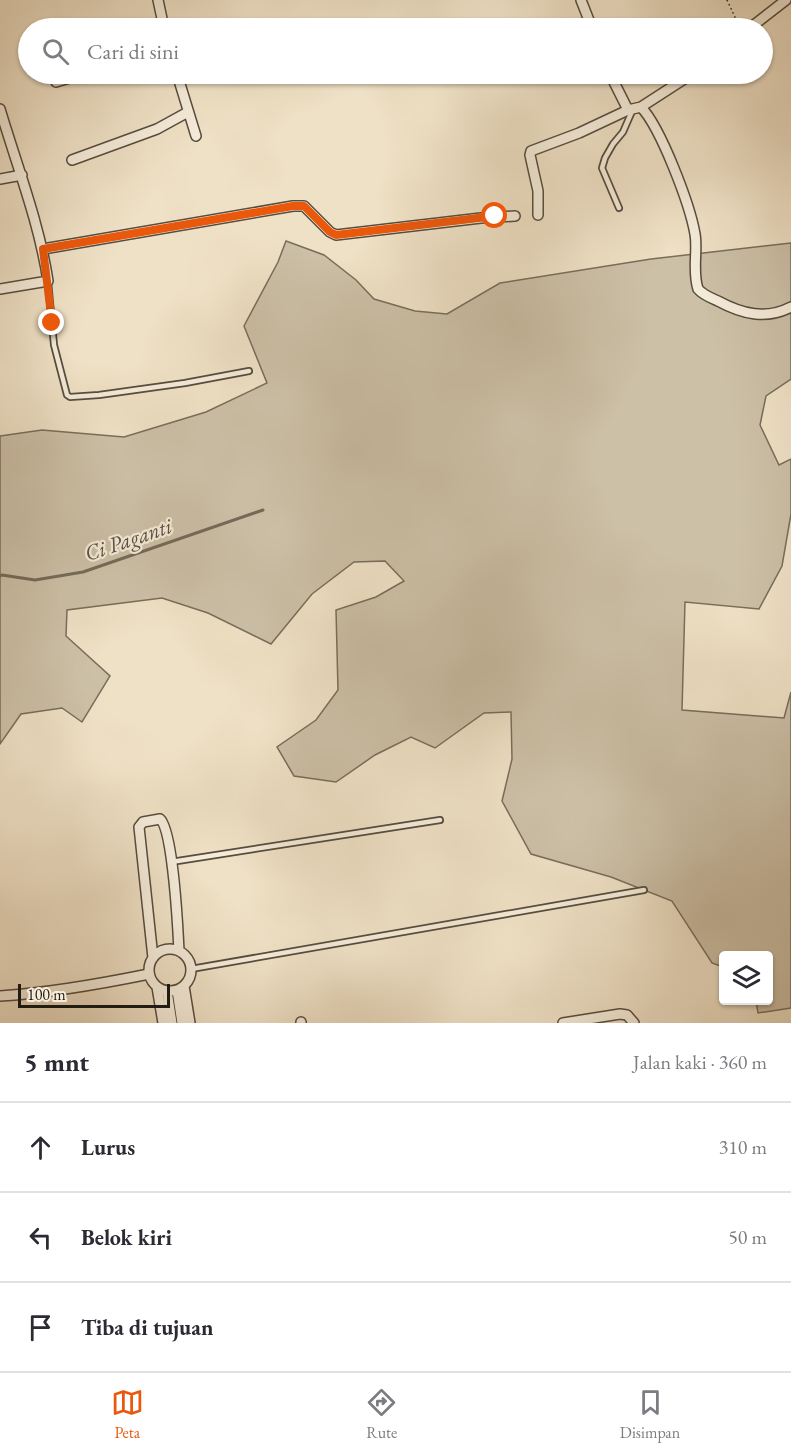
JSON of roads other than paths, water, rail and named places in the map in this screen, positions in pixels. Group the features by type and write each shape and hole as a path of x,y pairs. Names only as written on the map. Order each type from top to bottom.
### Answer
{"street":[{"path":"158,0 162,18"},
{"path":"581,0 588,18"},
{"path":"763,18 786,0"},
{"path":"180,84 196,136"},
{"path":"617,84 664,147 687,202 695,235 698,289 701,293 745,313 766,315 791,307"},
{"path":"538,214 538,191 530,152 634,109 675,84"},
{"path":"0,109 43,249 48,281 0,289"},
{"path":"72,159 157,129 188,112"},
{"path":"0,180 22,175"},
{"path":"43,249 293,206 304,206 330,232 336,235 515,216"},
{"path":"163,1023 157,987 149,974 153,958 139,827 143,822 160,819 163,820 171,862 179,951 189,962 191,969 189,978 176,989 172,1023"},
{"path":"153,958 165,950 179,951"},
{"path":"0,996 106,983 149,974"},
{"path":"157,987 176,989"},
{"path":"176,989 182,1023"},
{"path":"176,989 190,1023"},
{"path":"564,1023 620,1014 627,1016 634,1023"}],"lane":[{"path":"620,208 602,168 605,158 623,132 634,109"},
{"path":"48,281 54,345 67,395 70,397 185,383 249,371"},
{"path":"171,862 440,820"},
{"path":"191,969 644,890"}],"waterway":[{"name":"Ci Paganti","path":"0,576 35,580 83,572 263,510"}]}
